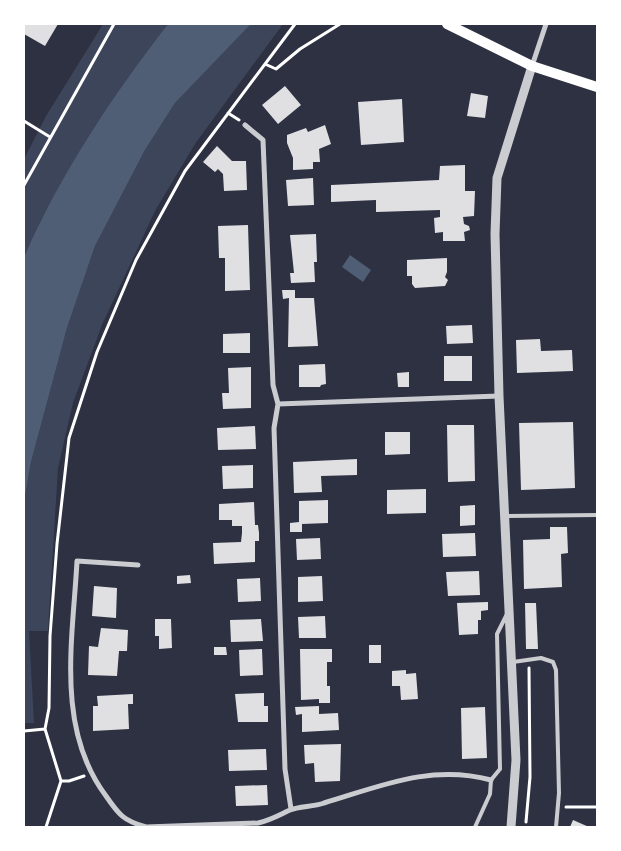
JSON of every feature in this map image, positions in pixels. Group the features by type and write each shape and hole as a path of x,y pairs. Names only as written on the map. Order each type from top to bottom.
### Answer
{"main road":[{"path":"447,24 532,66 597,87"}],"street":[{"path":"511,827 516,760 494,256 497,178 546,24"},
{"path":"245,125 263,140 273,385 278,404 274,428 285,769 291,810"},
{"path":"278,404 499,396"},
{"path":"138,565 77,560 71,686 75,731 92,773 121,817 132,824 146,827 258,823 274,820 291,810 312,807 415,775 474,775 492,780"}],"lane":[{"path":"504,516 597,515"},
{"path":"475,827 490,794 492,780 500,769 497,634 510,607"},
{"path":"513,662 541,658 553,662 556,670 559,807 556,827"}],"path":[{"path":"24,185 114,24"},
{"path":"46,827 61,781 45,729 48,708 50,636 57,544 69,438 96,352 136,260 185,171 295,24"},
{"path":"265,64 276,69 300,49 340,24"},
{"path":"24,121 50,137"},
{"path":"24,731 45,729"},
{"path":"61,781 69,781 92,773"},
{"path":"559,807 597,807"}],"shaded area":[{"path":"103,24 168,24 128,78 89,136 54,196 24,257 24,159 46,116"},
{"path":"168,24 251,24 175,103 145,150 95,246 67,328 31,462 24,502 24,257 54,196 89,136 128,78"},
{"path":"251,24 283,24 195,144 155,211 102,325 73,403 58,468 48,631 29,631 34,723 24,723 24,502 31,462 67,328 95,246 145,150 175,103"},
{"path":"350,255 371,270 363,282 342,267"}],"building":[{"path":"24,24 58,24 45,46 24,34"},
{"path":"285,86 301,105 278,124 262,105"},
{"path":"471,93 488,96 485,118 467,116"},
{"path":"402,99 404,142 361,145 358,102"},
{"path":"325,125 331,144 319,149 320,162 313,162 313,169 293,170 293,158 287,143 287,135 306,128 308,132"},
{"path":"217,146 232,161 246,161 247,190 224,191 223,174 218,169 215,172 203,162"},
{"path":"465,165 465,191 475,191 474,216 463,217 464,224 469,226 470,230 464,232 465,241 443,241 443,232 435,233 434,218 440,217 440,210 376,212 376,200 331,202 331,185 439,180 440,166"},
{"path":"313,178 314,205 288,206 286,180"},
{"path":"248,225 250,290 225,291 225,258 219,258 218,226"},
{"path":"316,234 317,262 314,262 315,282 291,283 290,273 294,273 290,235"},
{"path":"447,258 445,277 448,280 445,286 415,288 412,284 412,276 407,276 407,260"},
{"path":"282,290 295,290 295,298 314,298 318,346 288,347 289,298 283,299"},
{"path":"472,325 473,343 447,344 446,326"},
{"path":"250,333 250,353 223,353 223,334"},
{"path":"540,339 541,351 572,350 573,371 517,373 516,340"},
{"path":"444,356 472,356 472,381 444,381"},
{"path":"325,364 326,384 320,387 299,387 299,365"},
{"path":"251,367 251,408 223,409 222,393 229,393 228,368"},
{"path":"409,372 409,387 398,387 397,373"},
{"path":"573,422 575,488 521,490 519,423"},
{"path":"447,425 474,425 475,481 448,482"},
{"path":"255,426 256,449 218,450 217,428"},
{"path":"385,432 410,432 410,454 385,455"},
{"path":"357,459 357,475 321,476 322,492 294,493 293,462"},
{"path":"253,465 253,488 223,489 222,466"},
{"path":"426,489 426,513 387,514 387,490"},
{"path":"328,500 328,523 302,524 302,532 290,532 290,523 299,522 299,501"},
{"path":"254,502 255,525 258,525 259,533 259,541 255,541 255,562 214,564 213,543 241,542 242,533 242,526 232,526 232,520 219,520 219,504"},
{"path":"475,505 475,525 460,526 460,506"},
{"path":"550,527 567,527 568,553 561,554 562,587 524,589 523,540 550,539"},
{"path":"475,533 476,556 443,557 442,534"},
{"path":"320,538 321,559 297,560 296,539"},
{"path":"479,571 480,595 448,596 446,572"},
{"path":"190,575 191,583 177,584 177,576"},
{"path":"322,576 323,601 298,602 298,577"},
{"path":"260,578 261,601 238,602 237,579"},
{"path":"94,586 117,588 116,618 92,616"},
{"path":"488,602 488,610 481,611 481,620 478,620 478,634 459,635 457,603"},
{"path":"525,603 536,603 538,649 526,649"},
{"path":"325,616 326,638 299,638 298,617"},
{"path":"155,619 171,619 172,648 159,649 159,636 155,636"},
{"path":"261,619 263,641 231,642 230,620"},
{"path":"101,628 128,630 127,651 119,651 117,676 88,675 89,646 98,647"},
{"path":"369,645 381,645 381,663 369,663"},
{"path":"214,647 226,647 227,655 214,655"},
{"path":"262,649 263,675 240,676 239,650"},
{"path":"300,649 332,649 332,662 327,662 327,686 330,686 330,703 319,703 319,699 301,700"},
{"path":"406,670 406,674 416,673 418,699 401,700 400,686 392,686 392,671"},
{"path":"264,693 264,706 268,706 268,722 238,722 235,694"},
{"path":"133,694 133,704 128,704 129,729 93,731 93,706 98,706 97,696"},
{"path":"319,706 319,714 338,713 339,730 302,732 302,714 296,715 295,707"},
{"path":"485,707 487,758 462,759 461,708"},
{"path":"341,744 340,781 315,782 314,763 305,764 304,745"},
{"path":"266,749 267,770 229,771 228,750"},
{"path":"267,785 268,805 236,806 235,786"},
{"path":"573,820 589,827 570,827"}]}
